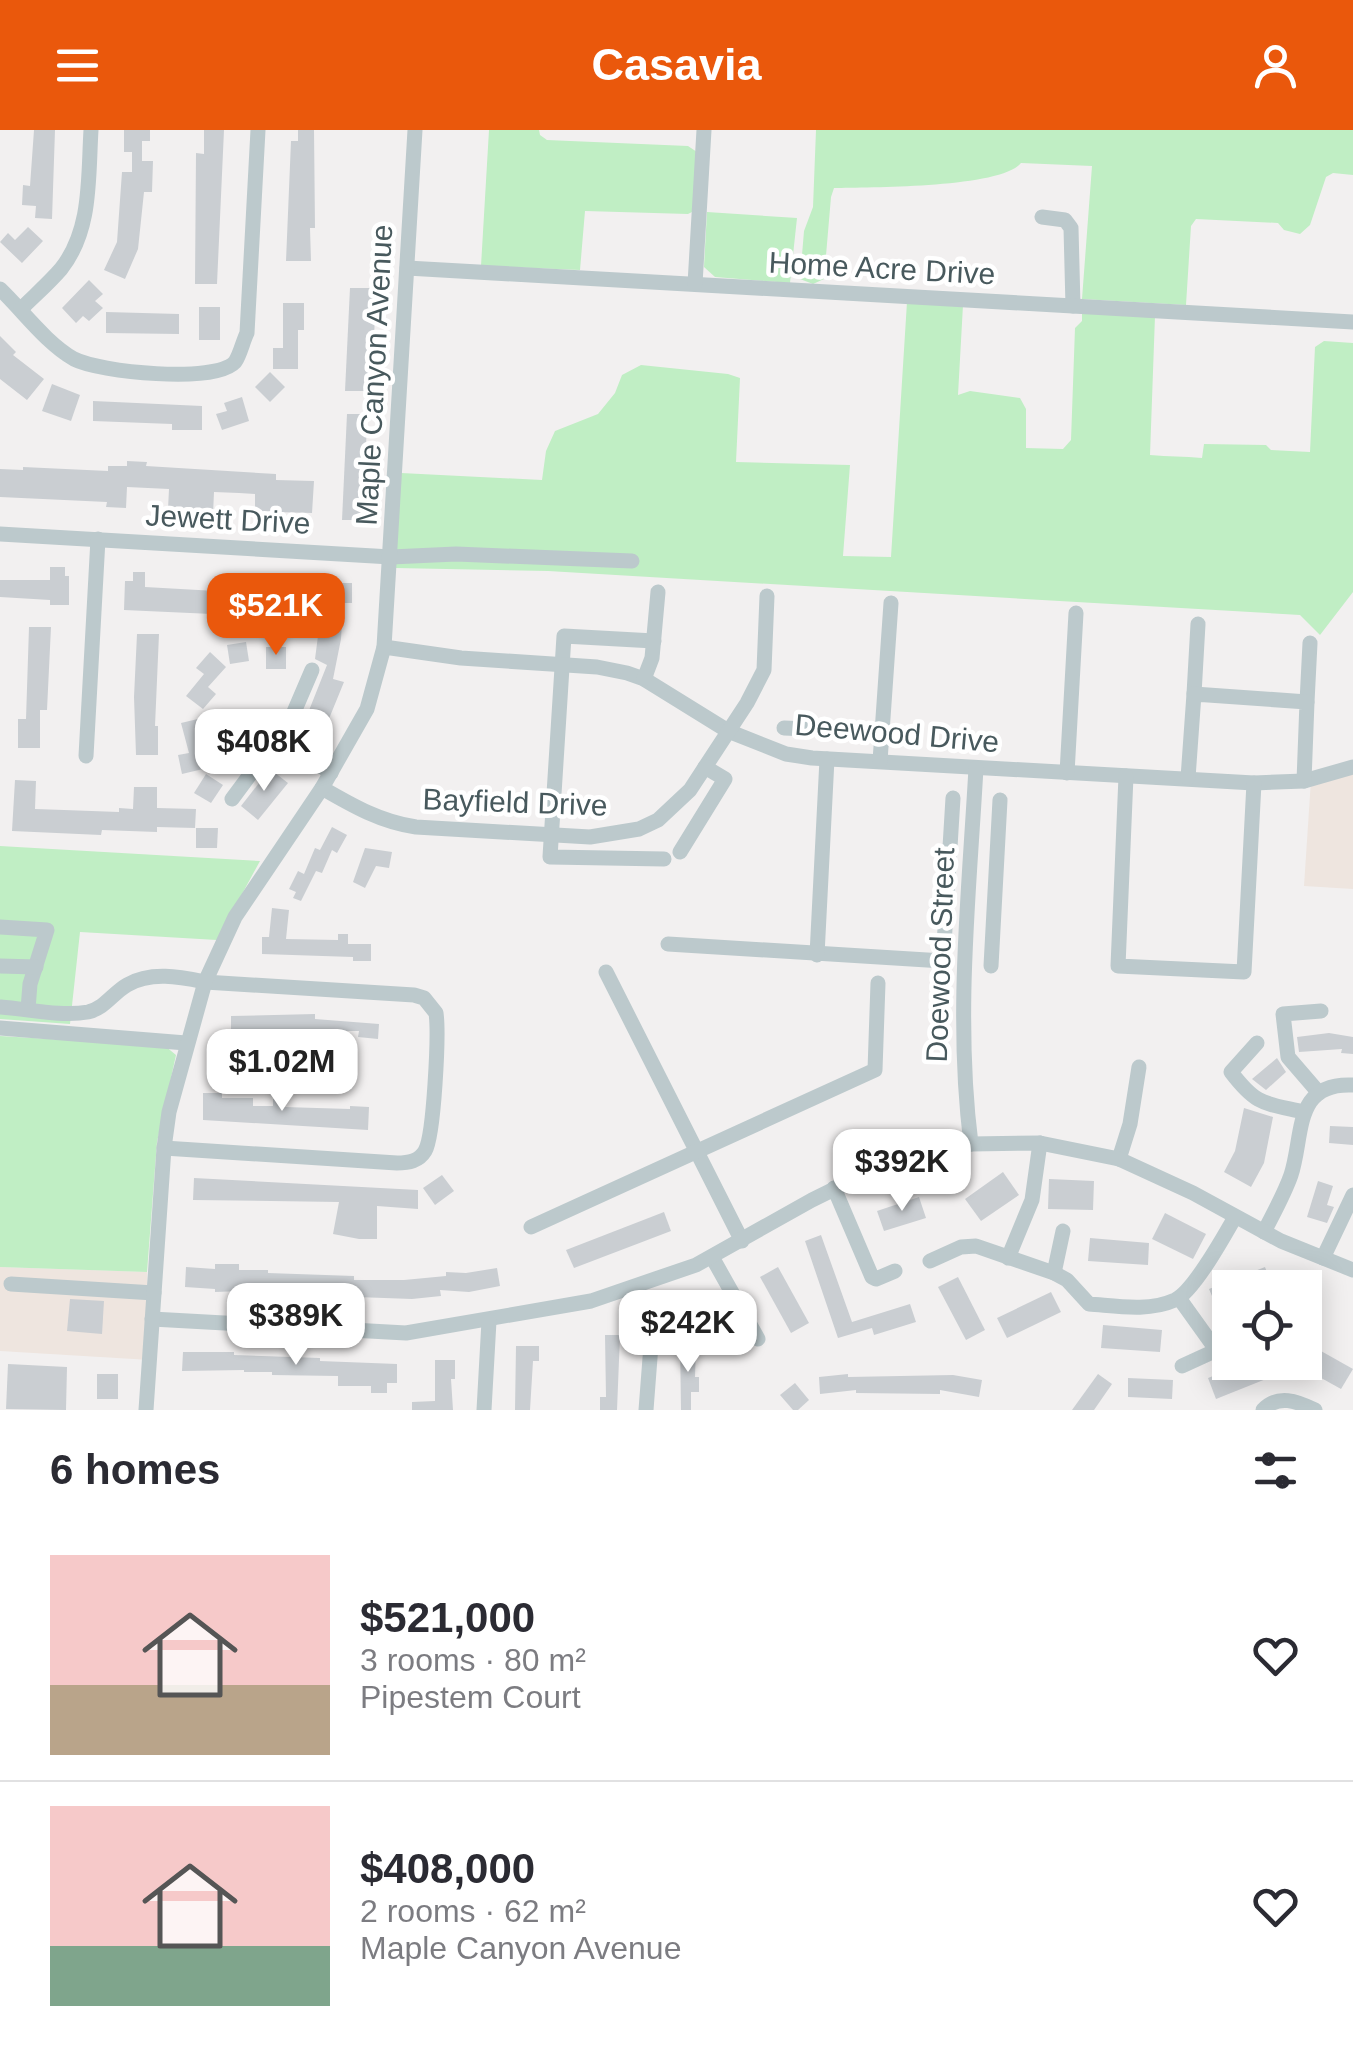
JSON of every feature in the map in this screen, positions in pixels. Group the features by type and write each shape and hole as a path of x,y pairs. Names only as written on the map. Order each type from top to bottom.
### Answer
{"street":[{"path":"21,309 60,270 77,243 86,212 91,130"},
{"path":"0,289 46,336 74,358 109,370 205,374 235,362 246,333 258,130"},
{"name":"Maple Canyon Avenue","path":"146,1410 164,1148 186,1043 205,982 235,917 326,780 366,709 384,647 415,130"},
{"path":"694,284 704,130"},
{"path":"1042,218 1065,220 1071,228 1074,306"},
{"name":"Home Acre Drive","path":"407,268 1353,322"},
{"name":"Jewett Drive","path":"0,534 391,557 456,554 632,561"},
{"path":"86,756 98,539"},
{"path":"644,679 652,658 658,592"},
{"name":"Bayfield Drive","path":"266,728 357,809 395,824 590,837 639,828 674,807 704,767 764,670 767,596"},
{"path":"880,761 891,603"},
{"path":"1068,772 1076,613"},
{"path":"1188,778 1198,624"},
{"path":"654,641 564,636 550,858 664,859"},
{"path":"1304,782 1310,643"},
{"name":"Deewood Drive","path":"384,647 460,658 598,667 644,679 728,730 786,754 1254,783 1304,782 1353,767"},
{"path":"232,799 261,760 266,728 291,719 312,670"},
{"path":"1194,694 1307,702"},
{"path":"784,728 882,732"},
{"path":"817,955 828,759"},
{"path":"680,852 725,779 704,767"},
{"name":"Doewood Street","path":"971,1144 963,1080 962,1024 976,768"},
{"path":"1126,776 1118,966 1244,972 1254,783"},
{"path":"668,944 943,961 952,798"},
{"path":"991,966 1000,800"},
{"path":"948,874 996,877"},
{"path":"0,928 47,930 30,984 28,1009"},
{"path":"944,943 992,946"},
{"path":"0,966 36,967"},
{"path":"606,972 742,1241"},
{"path":"1,1008 85,1013 100,1008 127,985 148,977 414,995 432,1005 437,1022 430,1138 420,1158 409,1163 164,1148"},
{"path":"531,1227 875,1070 878,983"},
{"path":"1319,1093 1288,1057 1282,1014 1321,1011"},
{"path":"0,1028 186,1043"},
{"path":"1257,1043 1231,1072 1259,1102 1304,1112"},
{"path":"1119,1159 1130,1124 1139,1067"},
{"path":"1264,1232 1290,1177 1304,1112 1329,1086 1353,1085"},
{"path":"1008,1258 1032,1200 1040,1143"},
{"path":"152,1318 406,1333 590,1302 712,1257 834,1188 903,1157 971,1144 1040,1143 1119,1159 1193,1192 1264,1232 1353,1270"},
{"path":"834,1188 872,1277 895,1271"},
{"path":"1323,1258 1353,1195"},
{"path":"930,1261 961,1247 976,1246 1054,1273 1089,1304 1148,1308 1179,1298 1236,1217"},
{"path":"1054,1273 1063,1231"},
{"path":"712,1257 758,1339"},
{"path":"11,1284 154,1293"},
{"path":"1179,1298 1212,1334"},
{"path":"484,1410 488,1321"},
{"path":"646,1410 652,1332"},
{"path":"1182,1366 1212,1352"},
{"path":"1263,1410 1275,1401 1286,1400 1315,1410"}],"shaded area":[{"path":"1353,766 1353,889 1304,886 1311,780"},
{"path":"0,1267 147,1272 150,1360 0,1351"}],"green space":[{"path":"489,130 539,130 547,140 688,146 697,152 694,211 585,211 580,270 481,266"},
{"path":"816,130 1353,130 1353,175 1333,173 1326,177 1310,225 1300,234 1284,230 1278,223 1196,219 1191,226 1186,305 1082,299 1092,166 1021,163 1009,171 963,182 834,188 824,279 813,284 800,279 804,231 813,207"},
{"path":"707,212 797,218 790,283 715,277 704,267"},
{"path":"907,302 963,305 958,395 970,391 1020,398 1026,409 1026,448 1063,449 1071,440 1075,328 1082,321 1082,313 1155,316 1150,455 1202,458 1204,444 1266,445 1271,450 1310,452 1315,347 1324,341 1353,343 1353,592 1320,635 1300,615 548,571 395,568 401,473 542,480 546,451 555,431 598,414 615,393 622,375 641,365 740,378 736,462 850,465 843,556 891,557"},
{"path":"0,846 260,861 217,940 80,932 70,1024 0,1019"},
{"path":"0,1036 165,1046 176,1055 157,1142 147,1272 0,1267"}],"building":[{"path":"34,130 55,130 52,219 35,218 36,206 22,205 23,185 30,186"},
{"path":"124,130 150,130 150,141 142,141 142,161 153,161 152,192 144,192 138,249 125,279 104,270 117,242 122,172 132,172 132,152 124,152"},
{"path":"204,130 224,130 217,284 195,284 196,153 204,154"},
{"path":"298,130 314,130 315,228 310,228 311,261 286,261 291,141 298,141"},
{"path":"28,227 43,241 22,263 0,242 8,233 15,240"},
{"path":"89,280 103,294 95,301 103,308 89,321 83,316 76,323 62,308"},
{"path":"350,288 376,288 372,391 345,391"},
{"path":"283,303 304,303 304,330 298,330 298,369 273,369 273,348 283,348"},
{"path":"199,307 220,307 220,340 199,340"},
{"path":"106,312 179,314 179,334 106,333"},
{"path":"0,336 16,352 13,355 44,379 27,400 0,379"},
{"path":"270,372 285,387 270,402 255,387"},
{"path":"52,384 80,395 71,421 42,411"},
{"path":"242,397 249,421 222,430 216,414 227,411 224,403"},
{"path":"93,401 202,406 202,430 172,430 172,424 93,421"},
{"path":"347,414 367,414 364,520 342,520"},
{"path":"127,461 147,462 146,466 276,474 276,480 314,481 312,513 275,512 275,517 255,517 255,494 214,492 213,515 168,509 169,489 127,487 126,508 106,507 107,502 0,497 0,469 108,471 108,466 127,466"},
{"path":"50,567 65,567 65,576 69,576 69,605 0,597 0,580 50,580"},
{"path":"133,572 145,572 145,587 303,596 303,618 124,610 125,581 133,581"},
{"path":"324,583 352,583 352,603 343,603 333,679 344,682 326,726 306,718 327,665 315,659 321,613 324,614"},
{"path":"29,627 51,627 47,710 40,710 40,748 18,748 18,719 26,719"},
{"path":"137,634 159,634 155,726 158,755 136,755"},
{"path":"246,642 249,661 230,664 227,645"},
{"path":"266,647 286,647 286,669 266,669"},
{"path":"210,652 226,667 208,687 216,694 203,709 186,696 204,674 196,668"},
{"path":"202,718 207,737 196,740 203,769 182,774 178,755 189,753 181,723"},
{"path":"270,769 288,783 258,820 241,806"},
{"path":"206,774 223,785 211,803 194,793"},
{"path":"15,780 36,781 35,809 119,812 119,808 133,809 134,787 157,787 157,808 196,809 195,828 157,827 157,832 102,830 101,835 12,831"},
{"path":"332,827 347,835 337,853 332,850 322,873 316,871 301,901 293,898 296,892 289,889 298,871 304,874 315,848 320,850"},
{"path":"196,828 218,828 217,848 196,848"},
{"path":"365,848 392,852 389,868 376,866 365,888 353,882"},
{"path":"272,908 289,910 286,939 338,940 338,934 348,934 348,944 371,944 371,961 262,954 262,937 269,937"},
{"path":"315,1014 315,1019 379,1024 378,1039 358,1037 359,1031 231,1031 231,1016"},
{"path":"1329,1033 1353,1037 1353,1054 1341,1053 1342,1049 1299,1052 1297,1037"},
{"path":"1277,1058 1286,1072 1266,1090 1252,1079"},
{"path":"203,1093 222,1093 222,1098 253,1098 253,1106 273,1106 273,1099 284,1099 284,1107 369,1107 368,1130 203,1120"},
{"path":"1244,1108 1273,1117 1264,1163 1251,1187 1224,1172 1235,1151"},
{"path":"1330,1126 1353,1127 1353,1145 1329,1143"},
{"path":"1003,1172 1019,1195 981,1221 965,1199"},
{"path":"442,1175 454,1191 435,1205 423,1188"},
{"path":"194,1178 418,1190 418,1209 377,1206 377,1239 359,1239 333,1234 339,1202 193,1200"},
{"path":"1049,1179 1094,1181 1093,1210 1048,1209"},
{"path":"1318,1181 1333,1186 1327,1205 1334,1207 1327,1223 1307,1217"},
{"path":"919,1197 926,1218 884,1231 877,1211"},
{"path":"664,1212 671,1231 574,1268 566,1250"},
{"path":"1165,1213 1206,1234 1193,1259 1152,1239"},
{"path":"821,1235 852,1322 910,1304 916,1322 874,1335 872,1328 838,1338 805,1241"},
{"path":"1090,1238 1149,1243 1148,1265 1088,1261"},
{"path":"215,1264 239,1264 239,1270 268,1273 354,1276 354,1280 404,1280 497,1268 500,1286 469,1292 440,1290 441,1296 412,1299 301,1295 301,1291 215,1292 185,1287 186,1267 215,1269"},
{"path":"778,1267 809,1323 791,1333 760,1277"},
{"path":"958,1277 985,1330 966,1340 938,1287"},
{"path":"1051,1292 1061,1312 1007,1338 997,1318"},
{"path":"717,1293 728,1309 691,1333 680,1317"},
{"path":"70,1299 104,1301 102,1334 67,1331"},
{"path":"1103,1325 1162,1330 1160,1352 1101,1348"},
{"path":"605,1335 620,1335 617,1410 600,1410 600,1397 606,1397"},
{"path":"680,1343 696,1344 695,1377 699,1377 699,1392 691,1392 691,1410 681,1410"},
{"path":"516,1346 539,1346 539,1361 533,1361 530,1410 515,1410"},
{"path":"183,1352 397,1364 397,1383 387,1383 387,1393 371,1393 371,1386 338,1386 338,1376 182,1371"},
{"path":"1322,1352 1353,1369 1341,1389 1322,1378"},
{"path":"435,1360 455,1360 455,1379 451,1379 453,1410 412,1410 412,1402 435,1401"},
{"path":"8,1364 67,1367 66,1410 6,1409"},
{"path":"97,1374 118,1374 118,1399 97,1399"},
{"path":"1098,1374 1112,1384 1094,1410 1072,1410"},
{"path":"953,1375 982,1380 979,1397 940,1390 940,1394 856,1390 820,1394 819,1377"},
{"path":"1212,1376 1212,1380 1264,1380 1216,1399 1208,1378"},
{"path":"1128,1378 1173,1380 1172,1399 1128,1397"},
{"path":"795,1383 809,1400 798,1410 793,1410 780,1395"}]}
